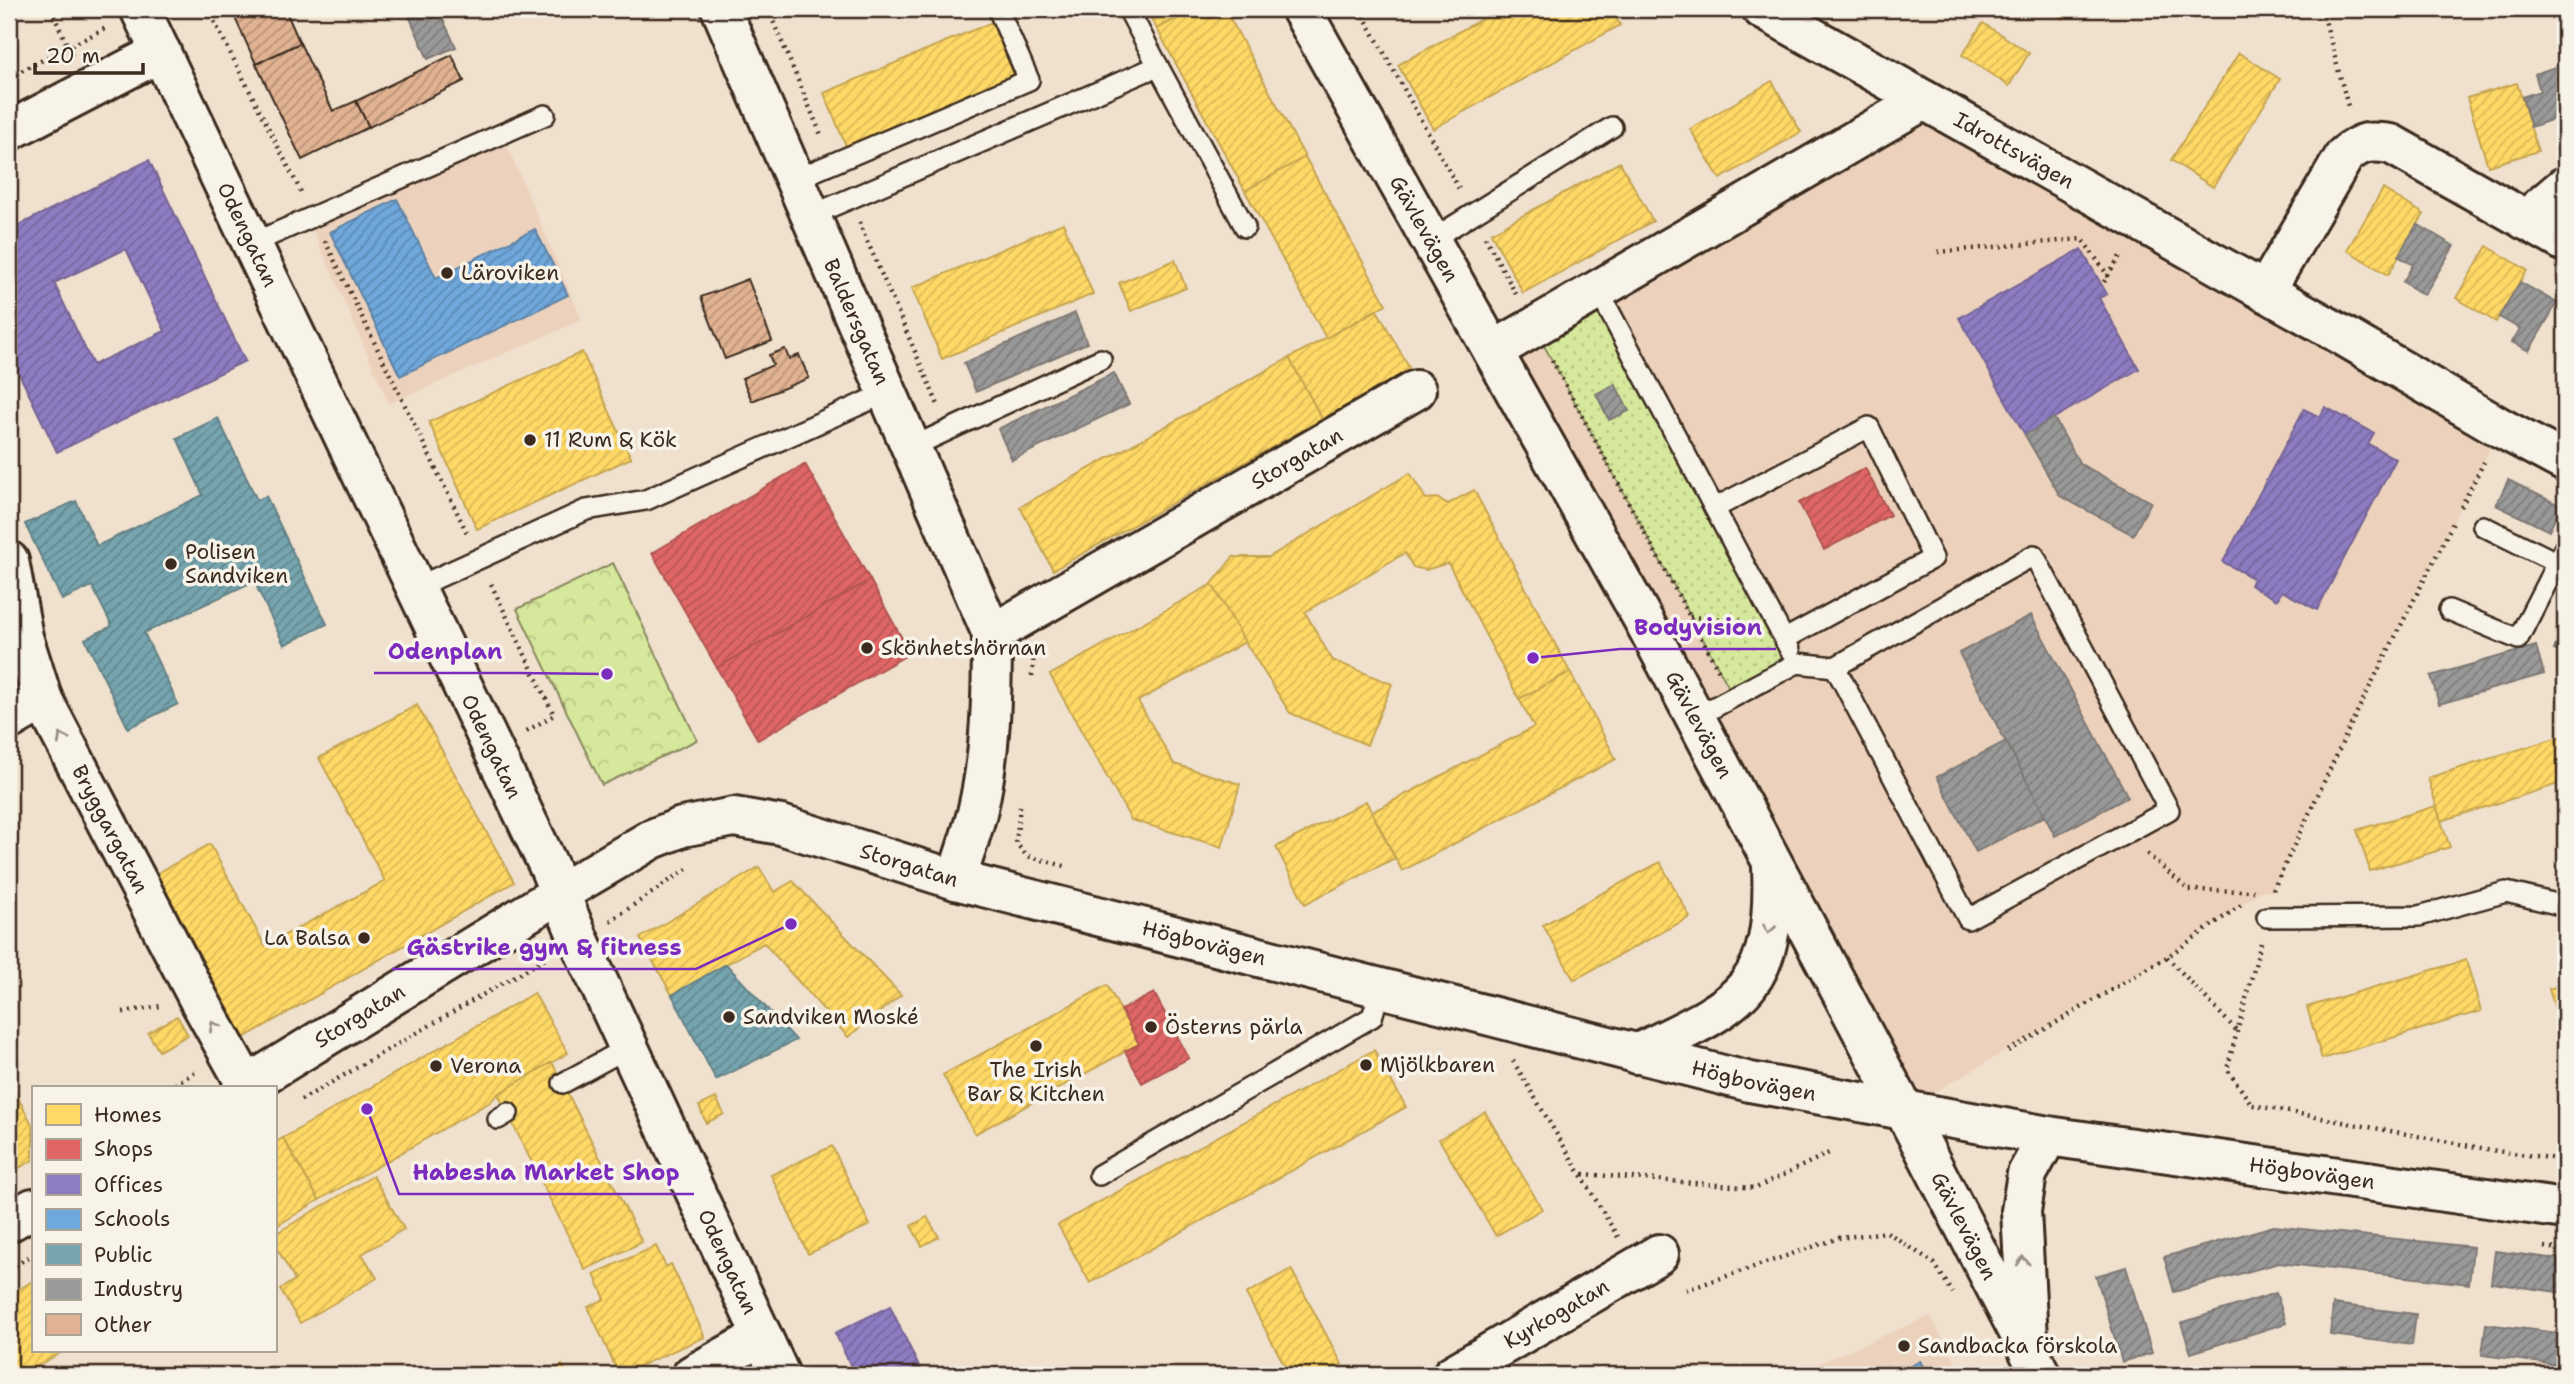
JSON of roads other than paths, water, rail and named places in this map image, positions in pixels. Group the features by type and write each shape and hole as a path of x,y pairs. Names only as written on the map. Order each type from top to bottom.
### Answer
{"street":[{"name":"Odengatan","path":"140,9 417,587 780,1375"},
{"name":"Baldersgatan","path":"721,9 992,634"},
{"name":"Gävlevägen","path":"1301,9 1696,718 2035,1364"},
{"name":"Idrottsvägen","path":"1762,9 2565,463"},
{"path":"9,131 161,52"},
{"path":"1493,351 1924,100"},
{"path":"2265,292 2346,155 2358,144 2391,144 2565,242"},
{"path":"2525,220 2565,186"},
{"name":"Storgatan","path":"247,1086 560,893 682,827 734,817 781,825 956,880 977,813 986,760 992,634 1416,390"},
{"name":"Bryggargatan","path":"9,561 23,637 43,700 244,1086"},
{"path":"9,720 43,700"},
{"path":"1636,1054 1727,1007 1746,990 1761,966 1768,937 1773,904 1772,861"},
{"name":"Högbovägen","path":"956,880 1750,1082 2049,1136 2565,1209"},
{"path":"2035,1364 2021,1211 2027,1174 2049,1136"},
{"path":"9,1222 32,1209"},
{"name":"Kyrkogatan","path":"1452,1375 1646,1262"},
{"path":"692,1375 762,1336"}],"lane":[{"path":"796,179 1029,80 998,9"},
{"path":"1128,9 1245,227"},
{"path":"812,215 1158,66"},
{"path":"253,243 545,115"},
{"path":"1430,240 1612,127"},
{"path":"1598,290 1797,663"},
{"path":"912,447 1101,359"},
{"path":"417,587 586,510 646,500 888,392"},
{"path":"1715,508 1869,427 1933,558 1780,630"},
{"path":"2449,610 2518,639 2562,555 2483,526"},
{"path":"1696,718 1797,663 1835,667 2034,555 2169,810 1968,919 1835,667"},
{"path":"2267,918 2419,916 2506,892 2565,906"},
{"path":"1099,1175 1372,1017 1380,990"},
{"path":"563,1083 629,1047"}],"place":[{"name":"Läroviken","path":"447,273"},
{"name":"11 Rum & Kök","path":"530,440"},
{"name":"Polisen Sandviken","path":"171,564"},
{"name":"Skönhetshörnan","path":"867,648"},
{"name":"Bodyvision","path":"1533,658"},
{"name":"Odenplan","path":"607,674"},
{"name":"Gästrike gym & fitness","path":"791,924"},
{"name":"La Balsa","path":"364,938"},
{"name":"Sandviken Moské","path":"729,1017"},
{"name":"Österns pärla","path":"1151,1027"},
{"name":"The Irish Bar & Kitchen","path":"1036,1046"},
{"name":"Mjölkbaren","path":"1366,1065"},
{"name":"Verona","path":"436,1066"},
{"name":"Habesha Market Shop","path":"367,1109"},
{"name":"Sandbacka förskola","path":"1904,1346"}]}
